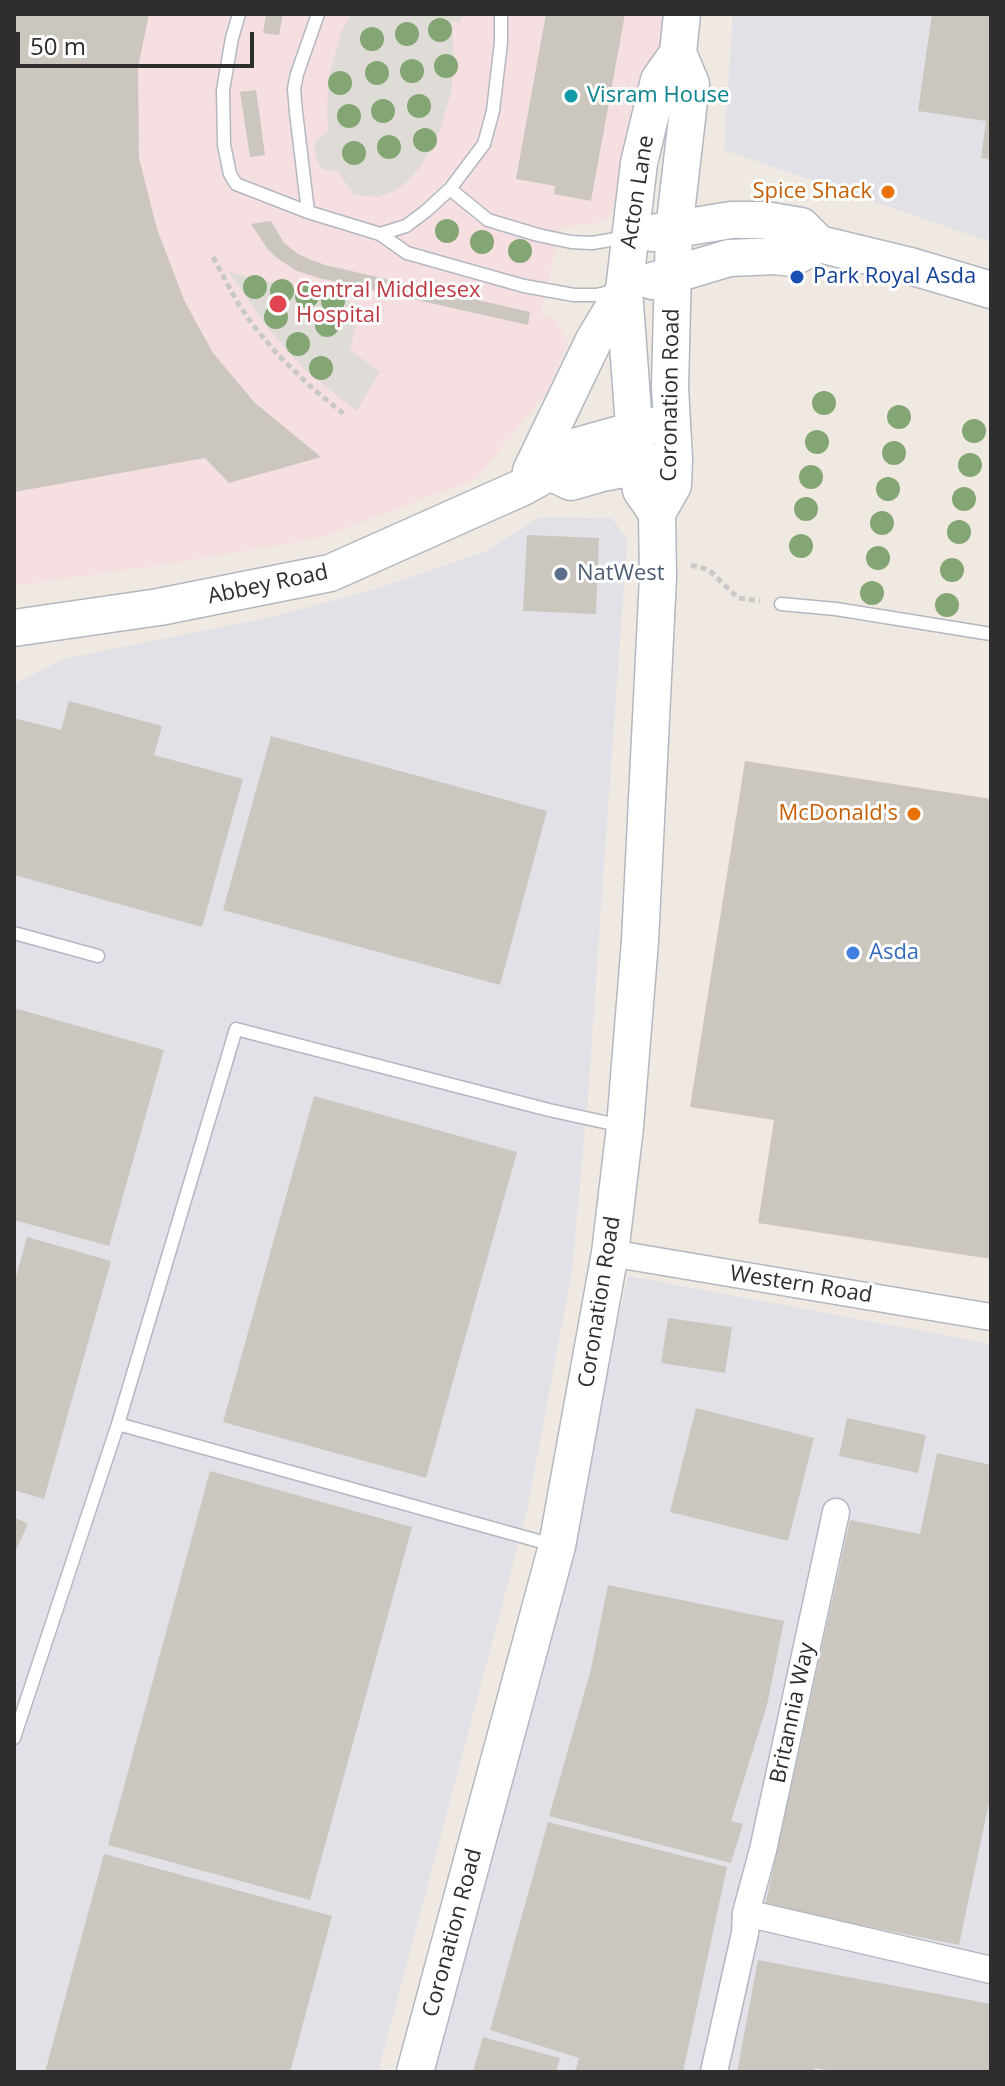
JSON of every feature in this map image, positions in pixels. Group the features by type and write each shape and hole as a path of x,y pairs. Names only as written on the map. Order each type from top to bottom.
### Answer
{"street":[{"name":"Acton Lane","path":"673,274 674,230 691,84 678,53 682,14"},
{"name":"Acton Lane","path":"624,290 639,163 659,80 678,53"},
{"path":"629,237 731,220 765,220 801,226 819,244 991,290"},
{"path":"674,459 571,482 536,479 587,354 624,290 729,258 792,258 819,244"},
{"name":"Coronation Road","path":"415,2072 557,1546 610,1253 625,1127 640,941 658,562 657,513 673,485 670,387 673,274"},
{"name":"Coronation Road","path":"624,290 637,467 641,490 657,513"},
{"name":"Abbey Road","path":"14,628 159,607 330,573 536,479 563,450 672,422"},
{"name":"Western Road","path":"610,1253 991,1317"},
{"name":"Britannia Way","path":"714,2072 745,1933 746,1913 763,1850 836,1512"},
{"path":"746,1913 991,1970"}],"lane":[{"path":"239,14 223,90 224,145 230,174 236,184 308,212 380,234 407,253 524,286 574,295 624,290"},
{"path":"308,212 294,89 318,14"},
{"path":"380,234 406,226 426,211 450,189 484,144 493,111 501,14"},
{"path":"450,189 488,220 538,235 592,243 629,237"},
{"path":"781,604 836,609 991,634"},
{"path":"14,933 98,956"},
{"path":"14,1738 118,1424 236,1029 625,1127"},
{"path":"118,1424 557,1546"}],"path":[{"path":"213,257 236,300 261,335 312,388 345,415"},
{"path":"684,564 709,570 738,598 781,604"}],"shaded area":[{"name":"Central Middlesex Hospital","path":"14,14 667,14 667,41 609,219 594,224 561,227 541,313 557,322 568,342 548,391 476,479 320,538 14,586"},
{"path":"351,14 464,14 460,23 452,21 454,69 451,92 432,147 406,183 377,197 354,195 337,170 326,171 319,165 314,148 316,141 329,130 329,74 342,31"},
{"path":"733,14 991,14 991,242 724,150"},
{"path":"229,272 361,304 350,350 380,372 356,411 302,367 264,323"},
{"path":"540,517 612,518 627,540 588,1094 572,1271 527,1511 378,2072 14,2072 14,684 64,659 263,619 376,589 486,551"},
{"path":"628,1276 991,1344 991,2072 418,2072 568,1541"}],"building":[{"path":"14,14 149,14 138,67 139,158 157,229 184,300 213,353 255,403 321,457 229,483 205,458 14,492"},
{"path":"266,14 283,14 279,35 263,33"},
{"name":"Visram House","path":"546,14 625,14 591,201 554,194 555,186 516,179"},
{"path":"932,14 991,14 991,159 981,158 986,121 918,111"},
{"path":"256,90 265,155 250,157 240,92"},
{"path":"271,221 284,243 309,259 530,312 528,325 297,271 267,248 251,224"},
{"name":"NatWest","path":"527,535 599,538 596,614 523,611"},
{"path":"69,701 162,726 154,755 243,779 202,927 14,875 14,718 61,730"},
{"path":"271,736 547,811 500,985 223,910"},
{"name":"Asda","path":"745,761 991,799 991,1259 758,1223 774,1120 690,1107"},
{"path":"14,1008 164,1050 109,1246 14,1220"},
{"path":"314,1096 517,1152 426,1478 223,1422"},
{"path":"27,1237 111,1261 44,1499 14,1490 14,1284"},
{"path":"668,1318 732,1327 725,1373 661,1363"},
{"path":"696,1408 814,1438 788,1541 670,1512"},
{"path":"847,1418 926,1435 918,1473 839,1456"},
{"path":"937,1453 991,1465 991,1793 959,1945 765,1906 850,1520 920,1534"},
{"path":"210,1471 412,1527 310,1900 108,1845"},
{"path":"14,1517 28,1524 14,1554"},
{"path":"608,1585 784,1621 767,1705 731,1821 743,1824 731,1863 549,1816 591,1669"},
{"path":"548,1822 727,1867 683,2072 575,2072 579,2058 490,2030"},
{"path":"104,1854 332,1916 290,2072 45,2072"},
{"path":"758,1960 991,2004 990,2072 838,2072 815,2068 814,2072 737,2072"},
{"path":"483,2037 560,2058 556,2072 473,2072"}],"place":[{"name":"Visram House","path":"571,96"},
{"name":"Spice Shack","path":"888,192"},
{"name":"Park Royal Asda","path":"797,277"},
{"name":"Central Middlesex Hospital","path":"278,304"},
{"name":"NatWest","path":"561,574"},
{"name":"McDonald's","path":"914,814"},
{"name":"Asda","path":"853,953"}]}
